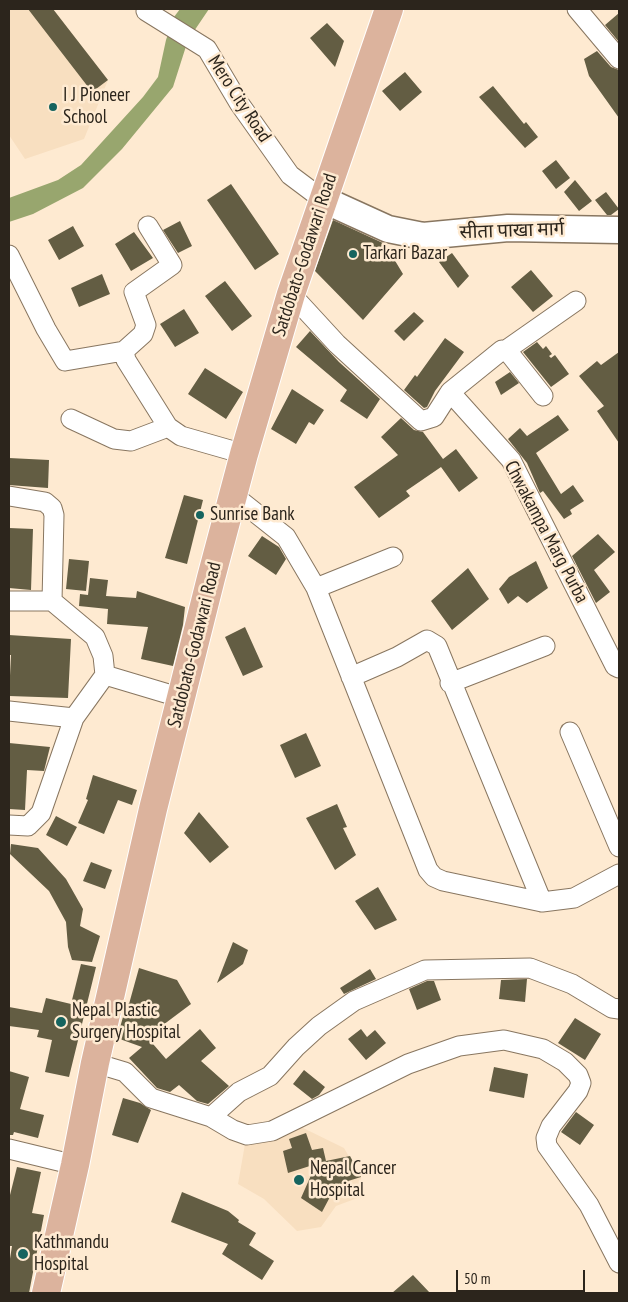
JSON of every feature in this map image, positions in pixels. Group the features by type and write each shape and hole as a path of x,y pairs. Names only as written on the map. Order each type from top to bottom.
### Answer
{"main road":[{"name":"Satdobato-Godawari Road","path":"46,1293 75,1165 95,1064 153,809 233,495 291,294 322,199 389,9"}],"street":[{"path":"577,9 619,59"},
{"name":"Mero City Road","path":"146,11 207,49 239,103 290,174 322,199"},
{"name":"सीता पाखा मार्ग","path":"322,199 388,229 423,236 508,228 619,230"},
{"path":"9,255 46,329 65,361 124,351 143,334 146,325 134,292 172,265 148,226"},
{"path":"291,294 337,344 421,421 434,417 450,392 498,352 506,350 576,301"},
{"path":"506,350 543,396"},
{"path":"124,351 130,367 168,427 181,436 244,454"},
{"name":"Chwakampa Marg Purba","path":"450,392 511,460 615,666 619,668"},
{"path":"71,419 114,439 131,440 168,427"},
{"path":"233,495 286,537 316,588 428,870 434,877 443,881 542,902 574,898 619,874"},
{"path":"9,496 45,502 52,508 54,515 52,601"},
{"path":"316,588 393,557"},
{"path":"9,601 52,601 95,637 103,656 105,676 74,718 40,813 28,826 9,825"},
{"path":"351,677 397,657 427,640 437,646 450,683 542,902"},
{"path":"450,683 545,646"},
{"path":"105,676 182,698"},
{"path":"9,711 74,718"},
{"path":"570,732 619,847"},
{"path":"210,1117 216,1115 239,1092 270,1076 296,1047 319,1026 354,1001 425,970 530,968 572,984 612,1008 619,1009"},
{"path":"95,1064 125,1072 151,1098 210,1117 233,1130 247,1135 272,1131 408,1064 459,1046 504,1040 543,1050 565,1062 578,1075 581,1083 578,1091 551,1126 546,1138 547,1146 589,1205 619,1263"},
{"path":"9,1149 75,1165"}],"shaded area":[{"name":"I J Pioneer School","path":"9,9 53,9 108,80 84,139 25,159 9,135"},
{"path":"180,9 209,9 188,40 173,87 122,149 83,188 33,214 9,222 9,198 58,180 81,165 143,97 158,77 166,40 174,17"},
{"name":"Nepal Cancer Hospital","path":"299,1126 344,1148 361,1177 360,1197 336,1206 321,1227 297,1231 264,1199 238,1184 245,1144"}],"building":[{"path":"28,9 53,9 108,80 92,92"},
{"path":"619,13 619,42 605,25"},
{"path":"327,23 344,41 335,67 310,38"},
{"path":"597,51 611,67 619,70 619,118 589,76 584,59"},
{"path":"405,72 422,92 400,111 382,91"},
{"path":"493,86 524,124 526,122 538,137 525,148 479,97"},
{"path":"556,160 570,178 556,189 542,171"},
{"path":"575,180 592,201 579,211 564,192"},
{"path":"231,184 279,254 255,270 207,200"},
{"path":"606,192 619,209 611,215 607,215 595,200"},
{"name":"Tarkari Bazar","path":"333,220 385,244 403,274 363,320 315,271"},
{"path":"180,221 192,246 178,253 163,230"},
{"path":"73,226 84,246 59,260 48,240"},
{"path":"134,232 153,258 131,271 115,244"},
{"path":"452,253 469,276 458,288 439,262"},
{"path":"531,270 553,296 533,312 511,287"},
{"path":"102,274 110,294 79,307 71,288"},
{"path":"225,281 252,316 232,331 205,296"},
{"path":"184,309 199,333 175,347 160,324"},
{"path":"414,312 424,321 404,341 394,331"},
{"path":"310,331 339,362 380,399 367,419 340,401 347,390 296,347"},
{"path":"445,338 464,352 435,391 427,407 424,408 404,390 415,375 417,377"},
{"path":"537,342 543,349 546,346 552,354 549,356 551,358 555,355 569,374 551,387 523,352"},
{"path":"619,352 619,443 597,411 604,406 579,376 597,361 601,365"},
{"path":"205,368 243,392 226,419 188,394"},
{"path":"510,372 519,383 501,395 495,382"},
{"path":"292,389 324,410 314,425 309,422 296,444 271,429"},
{"path":"558,415 569,430 536,453 561,494 573,485 584,501 570,510 572,514 564,519 543,491 540,493 527,463 508,439 520,428 527,436"},
{"path":"401,418 414,430 423,432 443,459 456,449 478,478 459,492 441,467 406,491 410,496 379,518 354,487 398,455 381,437"},
{"path":"9,458 49,460 48,488 9,485"},
{"path":"184,495 203,500 187,564 165,558"},
{"path":"9,528 33,529 31,590 9,588"},
{"path":"598,534 615,552 594,570 610,592 596,603 572,556"},
{"path":"262,536 279,547 286,559 276,575 248,556"},
{"path":"69,559 89,561 86,591 66,589"},
{"path":"536,561 548,588 527,603 518,596 508,604 499,589 509,577"},
{"path":"468,568 489,599 452,630 431,601"},
{"path":"90,578 108,580 106,596 136,598 137,591 185,607 183,625 173,666 141,659 148,627 107,624 108,609 79,606 80,594 88,595"},
{"path":"245,627 263,667 243,676 225,637"},
{"path":"9,635 71,639 68,698 9,696 11,655 9,655"},
{"path":"306,733 321,766 295,778 280,745"},
{"path":"9,743 50,747 44,771 27,770 25,810 9,809"},
{"path":"93,775 137,790 132,805 118,800 104,834 78,823 88,800 86,799"},
{"path":"337,804 347,827 343,828 356,855 335,870 306,818"},
{"path":"199,812 229,847 210,863 184,833"},
{"path":"56,816 77,827 67,846 46,835"},
{"path":"11,844 38,848 66,879 83,909 80,926 100,936 92,962 72,960 68,947 66,922 49,891 10,854"},
{"path":"91,862 112,870 105,889 83,881"},
{"path":"378,887 397,920 375,930 355,901"},
{"path":"233,942 248,950 243,964 217,983"},
{"path":"81,964 96,967 69,1077 45,1072 52,1040 37,1037 39,1030 9,1026 9,1007 42,1013 46,998 71,1004"},
{"path":"139,968 177,980 191,1004 147,1037 166,1059 200,1029 216,1048 201,1061 229,1086 208,1104 197,1101 179,1085 170,1092 157,1088 129,1058 142,1047 117,1038"},
{"path":"370,969 376,979 344,994 340,988"},
{"path":"527,979 525,1002 499,999 501,980"},
{"path":"427,981 434,981 441,1000 417,1010 409,989"},
{"path":"575,1018 601,1034 585,1060 558,1043"},
{"path":"361,1029 367,1037 375,1030 386,1043 366,1060 348,1039"},
{"path":"494,1067 528,1074 524,1098 489,1091"},
{"path":"304,1070 325,1087 319,1095 312,1099 293,1084"},
{"path":"9,1071 29,1077 20,1109 44,1115 38,1138 14,1132 13,1135 9,1135"},
{"path":"123,1098 140,1103 151,1110 138,1143 112,1135"},
{"path":"576,1112 594,1125 580,1145 561,1132"},
{"path":"306,1133 312,1150 323,1148 326,1161 350,1156 361,1177 348,1181 352,1188 331,1195 322,1212 301,1198 316,1164 288,1173 283,1151 292,1148 289,1139"},
{"name":"Kathmandu Hospital","path":"17,1167 41,1172 32,1213 44,1215 29,1293 9,1293 9,1265 12,1246 9,1246 9,1199"},
{"path":"182,1192 228,1211 239,1220 238,1222 256,1233 249,1245 274,1261 262,1280 222,1254 228,1244 171,1222"},
{"path":"413,1275 430,1293 392,1293"}],"place":[{"name":"I J Pioneer School","path":"53,107"},
{"name":"Tarkari Bazar","path":"353,254"},
{"name":"Sunrise Bank","path":"200,515"},
{"name":"Nepal Plastic Surgery Hospital","path":"61,1022"},
{"name":"Nepal Cancer Hospital","path":"299,1180"},
{"name":"Kathmandu Hospital","path":"23,1254"}]}
